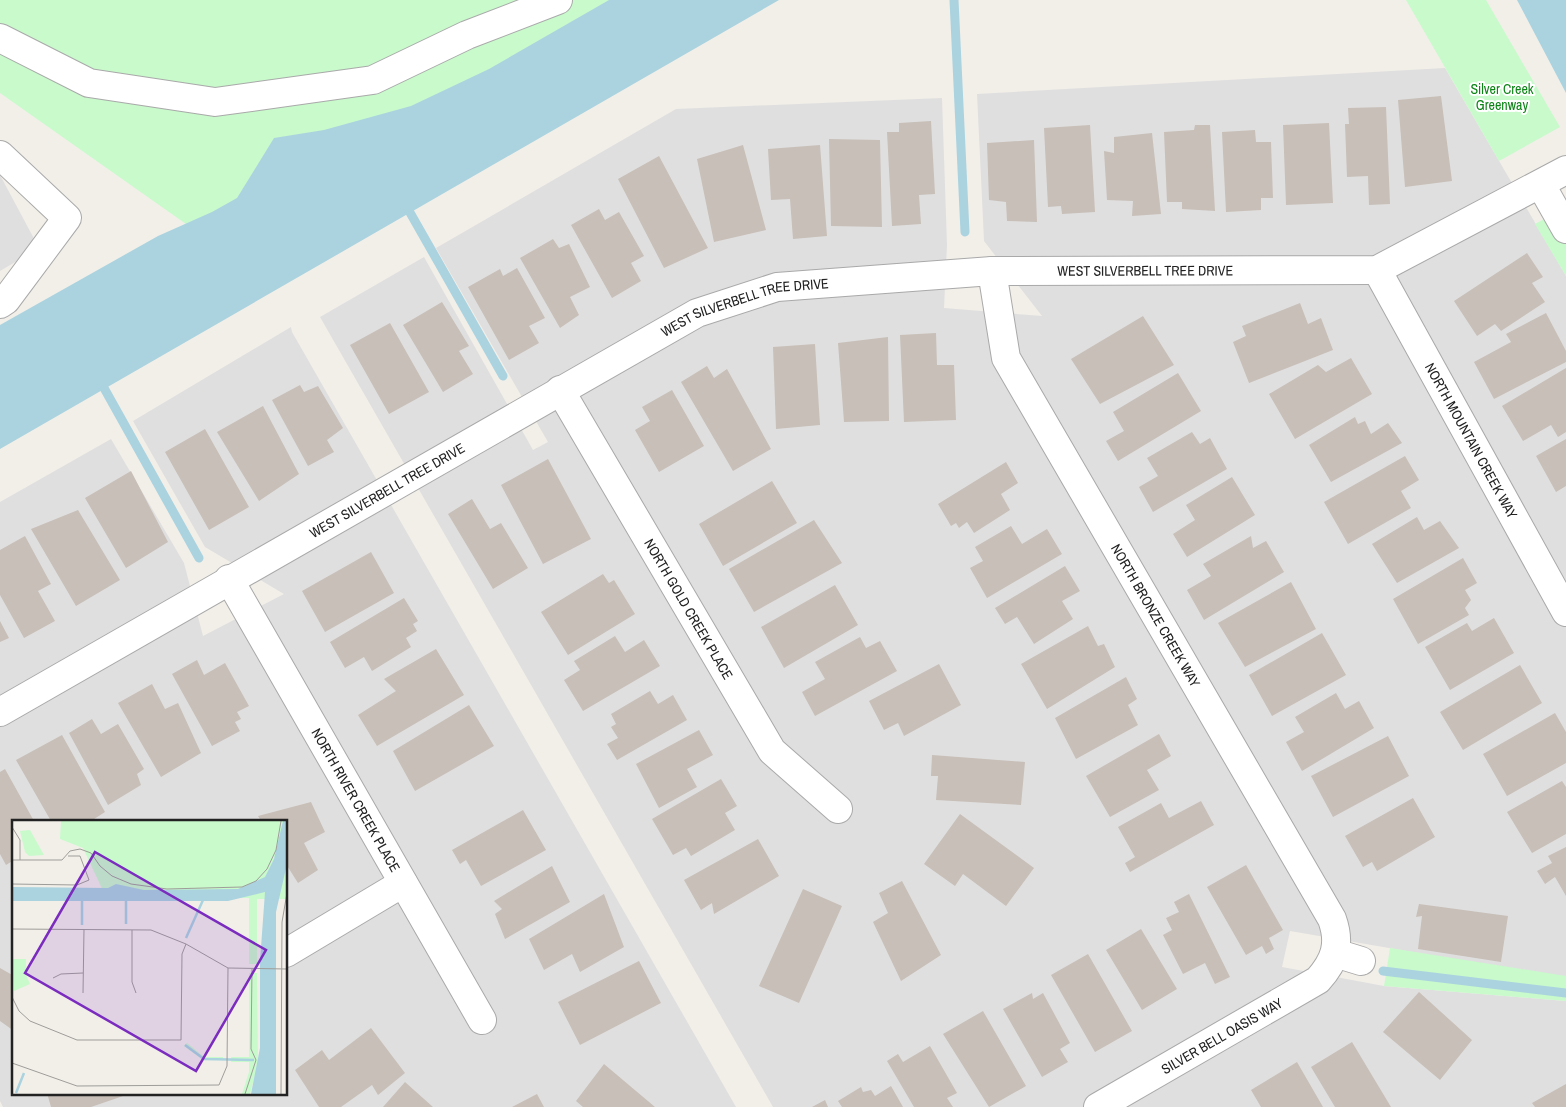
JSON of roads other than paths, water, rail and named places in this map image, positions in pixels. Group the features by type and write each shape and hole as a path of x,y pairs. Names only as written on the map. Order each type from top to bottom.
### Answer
{"street":[{"path":"0,38 89,83 215,102 373,80 467,35 558,0"},
{"path":"0,156 67,218 6,300 0,304"},
{"name":"WEST SILVERBELL TREE DRIVE","path":"0,712 697,312 777,286 992,271 1377,270 1541,185 1566,170"},
{"path":"1541,185 1566,229"},
{"name":"NORTH MOUNTAIN CREEK WAY","path":"1377,270 1566,612"},
{"name":"NORTH BRONZE CREEK WAY","path":"992,271 1006,358 1332,919 1337,933 1335,953"},
{"name":"NORTH GOLD CREEK PLACE","path":"560,390 772,751 838,809"},
{"name":"NORTH RIVER CREEK PLACE","path":"230,579 482,1020"},
{"path":"288,952 403,883"},
{"path":"1335,953 1361,960"},
{"name":"SILVER BELL OASIS WAY","path":"1098,1107 1307,989 1328,969 1335,953"}],"water":[{"path":"609,0 779,0 0,449 0,325 158,236 212,212 237,198 274,138 324,130 411,106 489,69"},
{"path":"1517,0 1566,0 1566,93"}],"waterway":[{"path":"954,0 965,232"},
{"path":"404,202 503,376"},
{"path":"99,379 199,558"},
{"path":"1383,971 1566,993"}],"park label":[{"name":"Silver Creek Greenway","path":"1502,98"}]}
